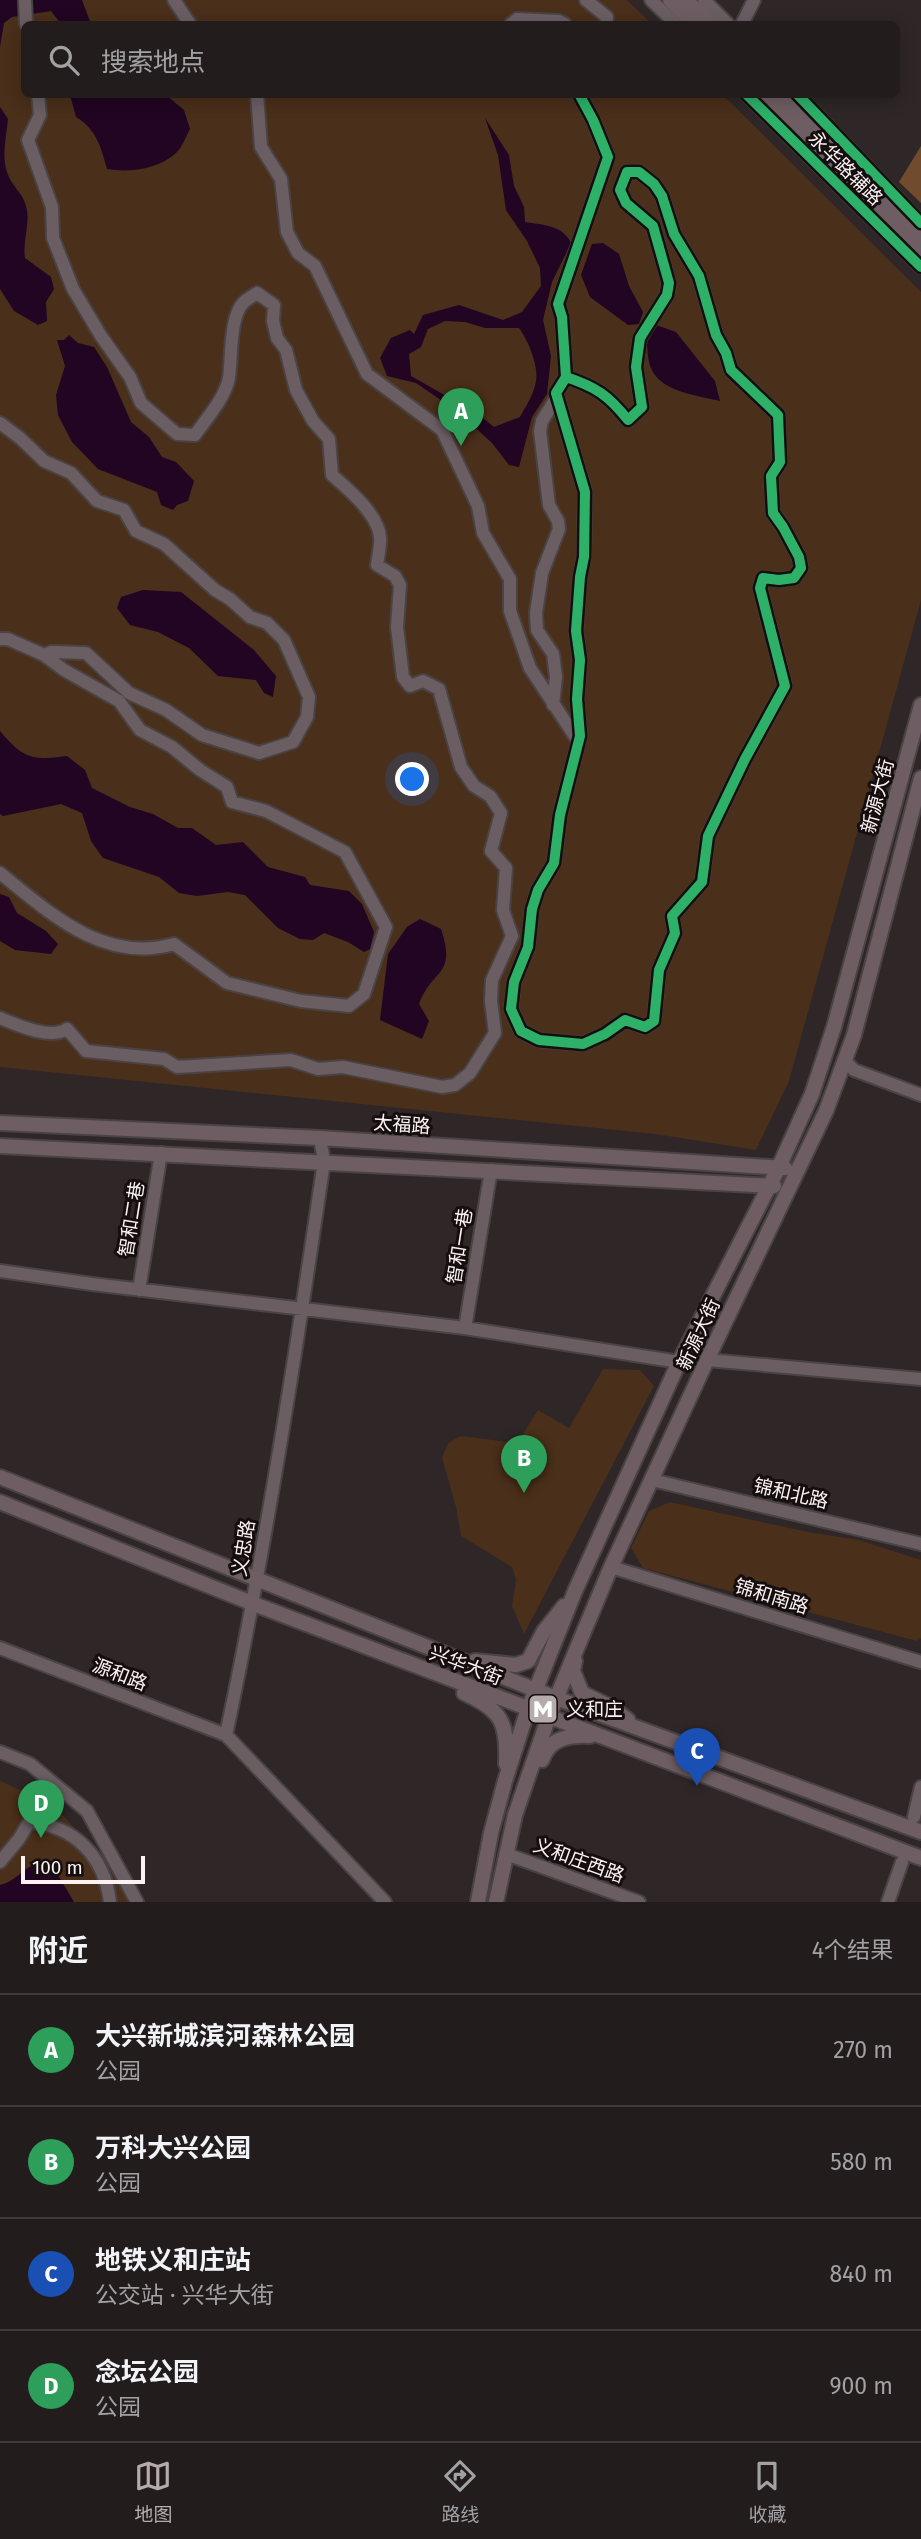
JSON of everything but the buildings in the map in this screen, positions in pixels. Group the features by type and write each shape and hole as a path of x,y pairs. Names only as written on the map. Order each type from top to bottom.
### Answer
{"main road":[{"path":"670,0 691,21"},
{"path":"686,0 708,21"},
{"path":"768,98 921,253"},
{"path":"784,98 921,237"},
{"name":"新源大街","path":"575,1591 679,1362 778,1169 812,1094 834,1027 921,708"},
{"name":"新源大街","path":"496,1902 515,1815 548,1716 611,1567 826,1111 855,1035 921,778"},
{"name":"太福路","path":"0,1123 320,1138 778,1169 800,1165"},
{"path":"0,1146 789,1185"},
{"path":"640,1446 662,1458"},
{"name":"兴华大街","path":"0,1477 556,1698 921,1832"},
{"name":"兴华大街","path":"0,1502 427,1671 921,1858"},
{"path":"462,1660 516,1665 528,1661 544,1631 575,1591"},
{"path":"478,1902 491,1833 505,1781 528,1709 575,1591"},
{"path":"585,1628 573,1671 576,1684 582,1693 611,1707 640,1730"},
{"path":"427,1671 459,1692 491,1707 500,1717 506,1732 505,1781"},
{"path":"515,1815 548,1747 559,1739 575,1735 605,1737"}],"street":[{"path":"25,0 26,21"},
{"path":"173,0 189,21"},
{"path":"586,0 607,18 606,21"},
{"path":"651,0 673,21"},
{"path":"704,0 726,21"},
{"path":"744,21 754,0"},
{"path":"514,21 559,21"},
{"path":"0,1018 31,1031 62,1032 67,1029 86,1051 163,1059 177,1067 291,1060 318,1069 343,1068 442,1087 455,1084 470,1073 495,1033 491,1001 492,979 512,936 503,910 506,868 491,851 501,813 490,796 474,786 461,767 439,689 424,681 410,686 403,677 397,627 400,585 395,576 377,565 381,538 377,525 355,495 332,475 330,439 313,421 296,390 286,350 277,338 273,321 274,305 257,293 242,304 235,323 229,359 229,379 213,411 195,435 177,435 141,403 130,377 73,289 53,238 52,207 27,140 40,115 38,98"},
{"path":"257,98 261,147 281,179 287,232 298,253 315,266 367,374 442,430 478,506 483,533 510,579 510,611 530,668 578,741"},
{"path":"581,98 608,157 627,172 639,172 654,184 662,196 674,234 699,276 716,335 731,369 778,415 780,462 771,476 772,513 799,557 801,568 794,578 763,578 760,588 785,686 745,759 708,836 702,882 672,916 675,933 659,970 654,1021 645,1027 625,1020 605,1034 583,1044 539,1040 521,1031 511,1009 514,982 528,947 532,909 538,890 554,863 561,815 578,741 580,660 576,631 584,556 585,492 556,393 566,377 562,317 558,304 608,157"},
{"name":"永华路辅路","path":"750,98 921,267"},
{"name":"永华路辅路","path":"801,98 921,223"},
{"path":"566,377 592,386 617,406 628,420 642,407 636,367 640,338 667,295 669,283 653,226 626,203 620,190 627,172"},
{"path":"553,705 556,677 553,654 537,630 536,613 542,573 559,529 558,521 549,505 540,431 542,421 557,397"},
{"path":"0,423 44,461 71,473 97,501 124,510 136,531 164,544 250,617 267,623 284,640 301,678 309,697 307,717 293,742 259,753 202,735 166,710 129,693 86,653 51,652 44,655"},
{"path":"0,639 8,639 44,655 64,670 119,701 141,730 172,747 200,770 227,787 232,802 267,811 345,852 386,927 364,994 349,1006 301,1001 228,983 174,944 138,951 88,937 40,905 0,873"},
{"path":"845,1061 854,1070 921,1095"},
{"name":"义忠路","path":"226,1735 254,1604 302,1308 324,1161 320,1138"},
{"name":"智和二巷","path":"139,1290 160,1153"},
{"name":"智和一巷","path":"465,1328 492,1170"},
{"path":"0,1270 139,1290 465,1328 679,1362"},
{"path":"707,1360 921,1379"},
{"name":"锦和北路","path":"652,1480 921,1544"},
{"name":"锦和南路","path":"611,1567 921,1662"},
{"name":"源和路","path":"0,1648 226,1735"},
{"path":"226,1735 385,1902"},
{"path":"0,1752 30,1764 87,1811 137,1902"},
{"path":"915,1817 921,1787"},
{"path":"0,1862 29,1822 49,1824 70,1832 97,1862 108,1888 110,1902"},
{"name":"义和庄西路","path":"506,1854 639,1902"},
{"path":"888,1902 902,1862"}],"shaded area":[{"path":"0,0 627,0 649,21 21,21 21,98 726,98 921,292 921,600 789,1081 756,1150 655,1134 0,1067"},
{"path":"0,0 82,0 90,21 59,21 51,11 12,17 4,23 0,47"},
{"path":"71,98 170,98 184,110 190,129 178,151 161,163 134,170 107,169 93,133 76,117"},
{"path":"0,107 8,119 5,165 27,210 25,258 51,277 54,289 46,302 47,321 38,325 14,311 0,289"},
{"path":"485,118 509,155 514,186 524,207 525,222 558,229 571,243 552,282 543,320 551,356 547,394 532,417 519,467 509,465 492,443 457,411 416,383 387,376 380,358 391,338 410,330 414,334 423,315 459,305 503,320 522,312 541,286 540,268 527,241 506,210 498,155","holes":["445,321 465,322 485,328 519,328 522,333 532,353 536,381 534,391 520,417 494,427 478,414 411,376 409,354 421,347 428,329"]},
{"path":"921,146 921,203 899,182"},
{"path":"603,243 619,254 629,286 643,312 639,324 628,325 590,297 581,275 592,244"},
{"path":"656,325 676,332 715,381 720,401 682,392 657,377 649,362 646,337"},
{"path":"69,335 78,343 94,347 107,367 131,422 149,437 162,457 176,462 194,481 188,501 177,505 173,510 161,505 157,492 98,469 72,442 58,415 56,395 65,366 57,340 64,340"},
{"path":"143,590 181,592 254,650 276,676 273,697 264,693 256,680 218,676 189,648 158,632 130,625 117,608 121,597"},
{"path":"0,731 15,747 29,756 67,756 85,770 92,788 130,807 153,814 178,828 192,828 216,845 243,842 268,867 305,877 310,885 349,891 362,904 374,932 370,949 364,952 348,942 324,933 313,940 300,939 278,928 245,895 228,892 197,896 179,893 159,877 103,858 91,841 82,813 61,804 3,816 0,814"},
{"path":"0,894 9,897 17,913 46,931 58,944 51,954 15,950 0,941"},
{"path":"420,919 441,929 446,956 441,971 424,992 419,1004 429,1021 422,1039 380,1020 388,954 407,927"},
{"path":"603,1369 640,1370 654,1386 524,1634 512,1606 516,1580 512,1567 461,1536 442,1458 448,1443 461,1436 517,1443 538,1410 569,1428"},
{"path":"670,1502 808,1532 859,1540 921,1560 921,1638 917,1641 643,1568 631,1548 649,1511"},
{"path":"0,1781 54,1805 112,1871 129,1902 0,1902"},
{"path":"43,1862 55,1870 74,1902 0,1902 0,1885 31,1866"}],"cycle path":[{"path":"566,377 562,317 558,304 608,157 581,98"},
{"path":"750,98 921,267"},
{"path":"801,98 921,223"},
{"path":"627,172 639,172 654,184 662,196 674,234 699,276 716,335 726,353 731,370 778,415 780,462 771,476 773,513 799,557 801,568 794,578 763,578 760,588 785,686 745,759 708,836 702,882 672,916 675,933 659,970 654,1021 645,1027 625,1020 605,1034 583,1044 539,1040 521,1031 511,1009 514,982 528,947 532,909 538,890 554,863 560,815 580,736 577,699 580,660 576,631 584,557 585,492 556,393 566,377 601,393 628,420 642,407 636,367 640,338 667,295 669,283 653,226 626,203 620,190 627,172"}],"place":[{"name":"大兴新城滨河森林公园","path":"461,446"},
{"name":"万科大兴公园","path":"524,1493"},
{"name":"义和庄","path":"543,1709"},
{"name":"地铁义和庄站","path":"697,1786"},
{"name":"念坛公园","path":"41,1838"}]}
